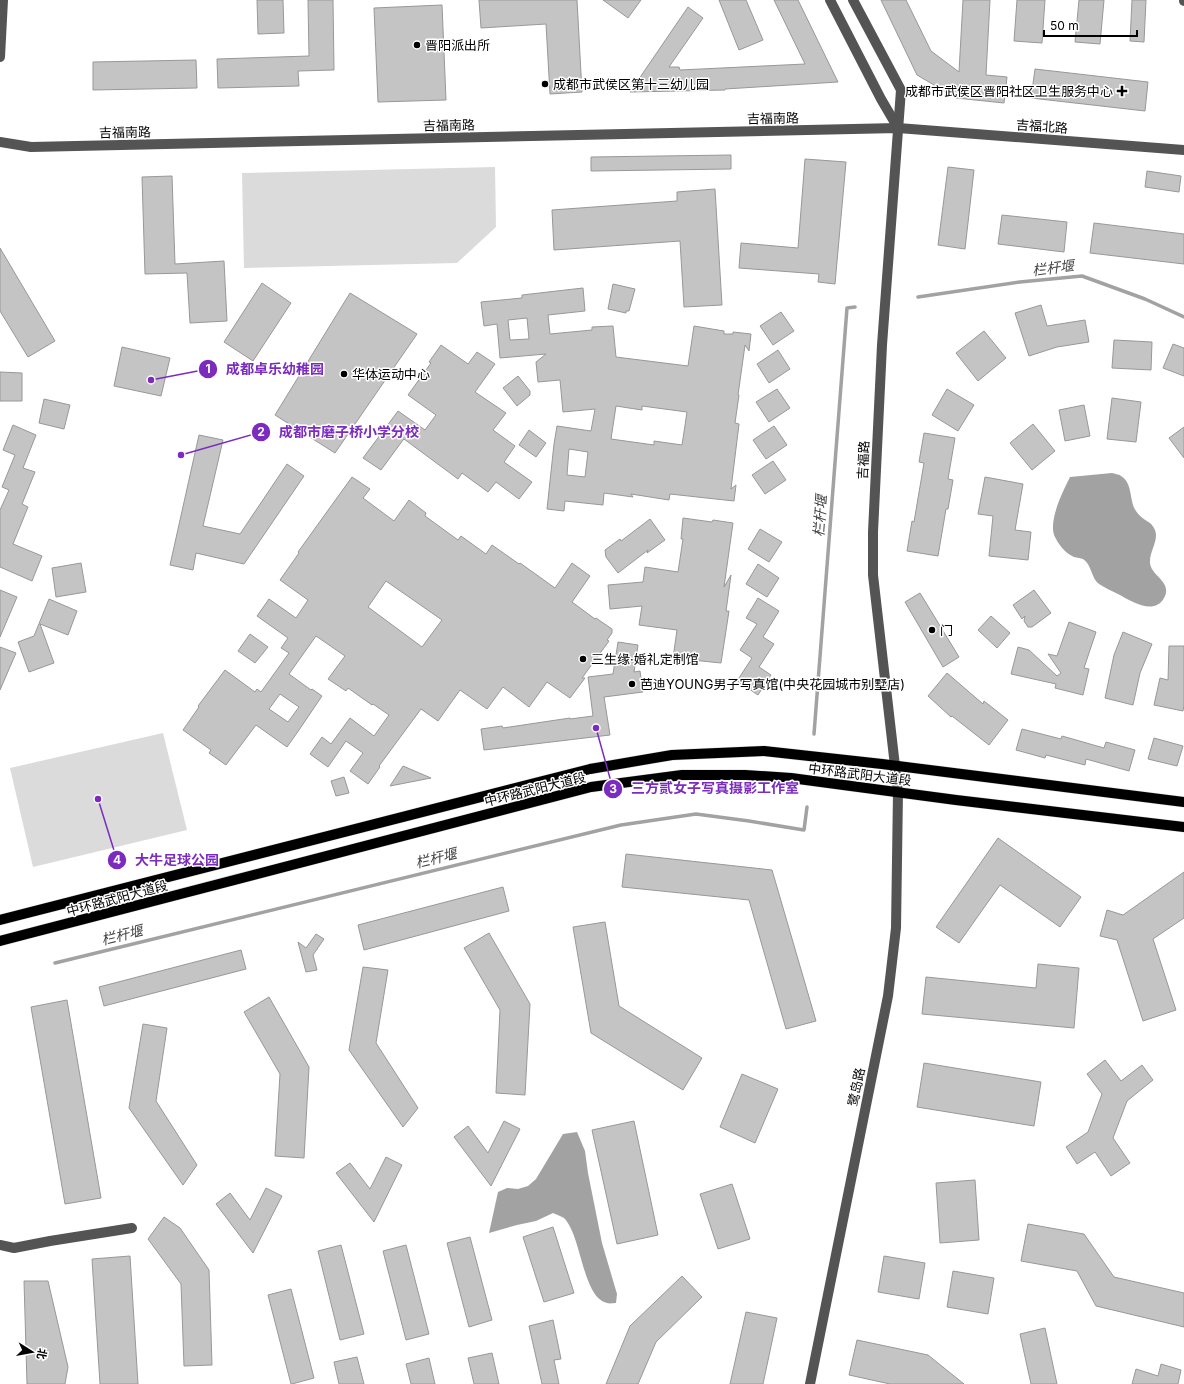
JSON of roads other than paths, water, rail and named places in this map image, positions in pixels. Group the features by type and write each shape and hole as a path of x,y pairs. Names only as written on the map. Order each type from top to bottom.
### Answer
{"main road":[{"name":"中环路武阳大道段","path":"0,920 590,769 672,754 764,751 1184,802"},
{"name":"中环路武阳大道段","path":"0,941 591,787 682,775 745,775 791,778 1184,827"}],"street":[{"path":"0,57 3,0"},
{"path":"830,0 881,99 898,128"},
{"name":"吉福路","path":"853,0 901,90 882,346 873,539 873,575 898,792"},
{"name":"吉福南路","path":"0,142 39,147 898,128"},
{"name":"吉福北路","path":"898,128 1184,150"},
{"name":"鹭岛路","path":"810,1384 888,996 896,928 898,792"},
{"path":"0,1245 14,1248 132,1228"}],"waterway":[{"name":"栏杆堰","path":"918,297 1020,282 1082,276 1145,299 1184,317"},
{"name":"栏杆堰","path":"814,734 847,308 855,307"},
{"name":"栏杆堰","path":"55,963 621,825 696,814 804,830 807,807"}],"place":[{"name":"晋阳派出所","path":"417,45"},
{"name":"成都市武侯区第十三幼儿园","path":"545,84"},
{"name":"成都市武侯区晋阳社区卫生服务中心","path":"1122,91"},
{"name":"华体运动中心","path":"344,374"},
{"name":"成都卓乐幼稚园","path":"151,380"},
{"name":"成都市磨子桥小学分校","path":"181,455"},
{"name":"门","path":"932,630"},
{"name":"三生缘·婚礼定制馆","path":"583,659"},
{"name":"芭迪YOUNG男子写真馆(中央花园城市别墅店)","path":"632,684"},
{"name":"三方贰女子写真摄影工作室","path":"596,728"},
{"name":"大牛足球公园","path":"98,799"}]}
